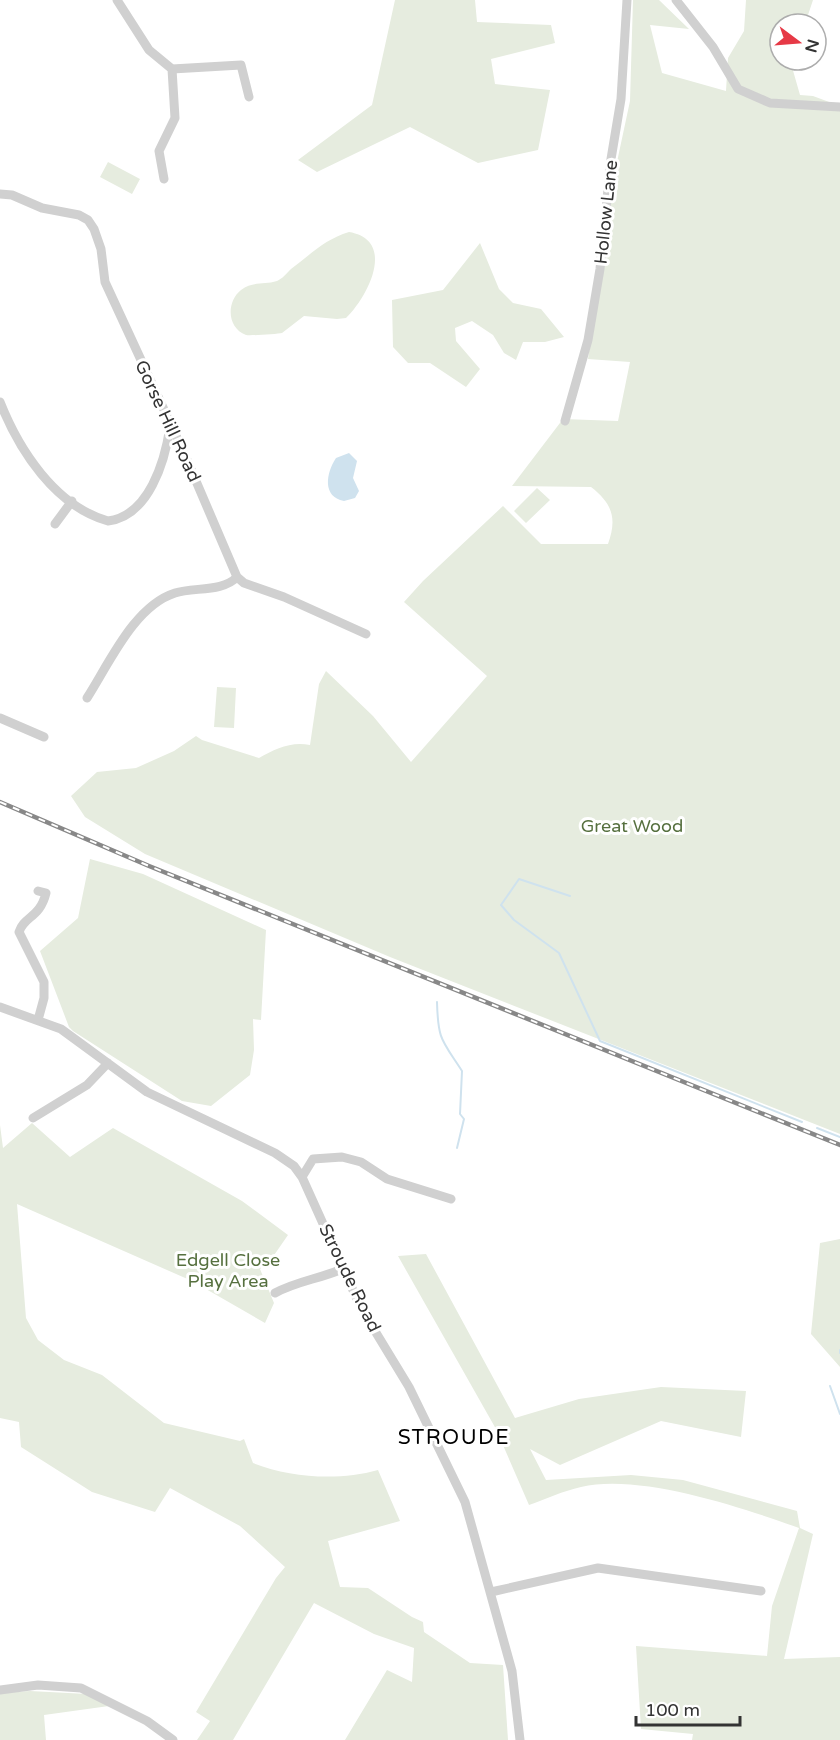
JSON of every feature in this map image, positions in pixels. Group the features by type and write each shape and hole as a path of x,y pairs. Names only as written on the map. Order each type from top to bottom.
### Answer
{"street":[{"path":"117,0 149,50 172,69 241,65 249,97"},
{"name":"Hollow Lane","path":"566,421 588,339 600,269 611,159 621,99 627,0"},
{"path":"676,0 713,47 738,89 770,103 840,106"},
{"path":"164,179 159,151 175,118 172,69"},
{"name":"Gorse Hill Road","path":"0,194 12,195 42,208 79,215 88,220 98,238 105,282 237,577"},
{"path":"0,402 31,461 72,501 108,520 128,514 146,494 160,469 170,427"},
{"path":"55,524 72,501"},
{"path":"87,698 117,648 137,622 154,606 176,593 229,584 237,577 244,583 284,597 366,634"},
{"path":"0,718 44,737"},
{"path":"38,891 46,893 41,909 23,925 19,932 44,982 44,998 38,1020"},
{"name":"Stroude Road","path":"0,1007 75,1036 147,1092 264,1147 294,1166 302,1177 342,1269 372,1329 409,1387 465,1502 514,1683 520,1740"},
{"path":"33,1118 87,1085 108,1063"},
{"path":"294,1166 308,1163 316,1158 342,1157 361,1162 387,1179 451,1199"},
{"path":"302,1177 308,1163"},
{"path":"274,1293 299,1281 327,1276 342,1269"},
{"path":"491,1592 598,1568 761,1591"},
{"path":"0,1690 38,1685 81,1688 147,1721 173,1740"}],"green space":[{"path":"395,0 475,0 477,22 551,25 555,43 491,59 495,84 550,90 538,150 478,163 410,127 317,172 298,160 372,105"},
{"name":"Great Wood","path":"633,0 659,0 689,29 650,25 662,73 726,91 728,58 744,31 746,0 813,0 809,12 768,12 768,72 793,72 800,95 813,96 840,106 840,1134 390,957 145,854 85,817 71,796 97,772 136,768 174,751 196,736 259,758 290,745 310,745 319,684 326,671 373,716 411,762 487,676 404,602 423,581 503,506 541,544 608,544 612,527 611,512 604,500 591,487 512,486 563,419 618,421 630,362 588,359 614,176 630,101"},
{"path":"108,162 140,179 132,194 100,177"},
{"path":"349,232 364,237 372,246 375,257 374,270 369,284 346,318 304,316 282,333 246,335 235,327 231,308 236,295 241,290 250,285 279,280 318,248"},
{"path":"480,243 499,289 513,303 541,309 564,337 545,342 523,342 516,360 504,353 493,335 472,321 455,328 456,341 480,369 466,387 430,363 408,363 393,347 392,300 443,290"},
{"path":"537,488 550,500 526,523 514,511"},
{"path":"217,687 236,688 234,728 214,727"},
{"path":"90,859 143,874 266,930 261,1020 253,1019 254,1050 250,1075 211,1106 182,1101 69,1027 40,951 78,918"},
{"name":"Edgell Close Play Area","path":"32,1123 70,1157 113,1128 242,1201 288,1235 270,1261 260,1269 274,1303 265,1323 192,1281 17,1204 26,1318 38,1340 64,1360 102,1375 164,1423 240,1441 244,1439 253,1463 299,1475 331,1477 378,1470 400,1521 328,1541 340,1587 368,1588 423,1622 424,1632 470,1663 503,1665 508,1740 345,1740 387,1670 412,1682 414,1648 374,1634 314,1603 233,1740 197,1740 210,1721 196,1712 276,1578 285,1567 240,1526 170,1488 155,1512 92,1492 21,1447 19,1422 0,1418 0,1125 3,1148"},
{"path":"840,1239 840,1367 811,1334 820,1243"},
{"path":"426,1254 515,1418 579,1399 661,1387 746,1391 741,1437 661,1421 560,1465 530,1449 546,1480 631,1475 683,1480 797,1511 800,1528 813,1534 784,1659 840,1657 840,1740 692,1740 693,1734 641,1729 636,1646 767,1656 772,1606 799,1528 750,1511 691,1495 632,1485 605,1484 581,1487 529,1505 496,1429 398,1256"},
{"path":"30,1691 87,1694 109,1706 44,1715 46,1740 0,1740 0,1693"}],"water":[{"path":"349,453 357,461 353,478 359,491 355,498 344,501 332,495 329,490 328,477 336,458"}],"waterway":[{"path":"570,896 519,879 501,905 514,920 559,953 600,1041 802,1122"},
{"path":"437,1002 442,1040 462,1071 460,1114 464,1119 457,1148"},
{"path":"817,1128 840,1137"},
{"path":"830,1386 840,1414"}],"railway":[{"path":"0,802 149,866 840,1145"}],"district":[{"name":"STROUDE","path":"454,1437"}]}
